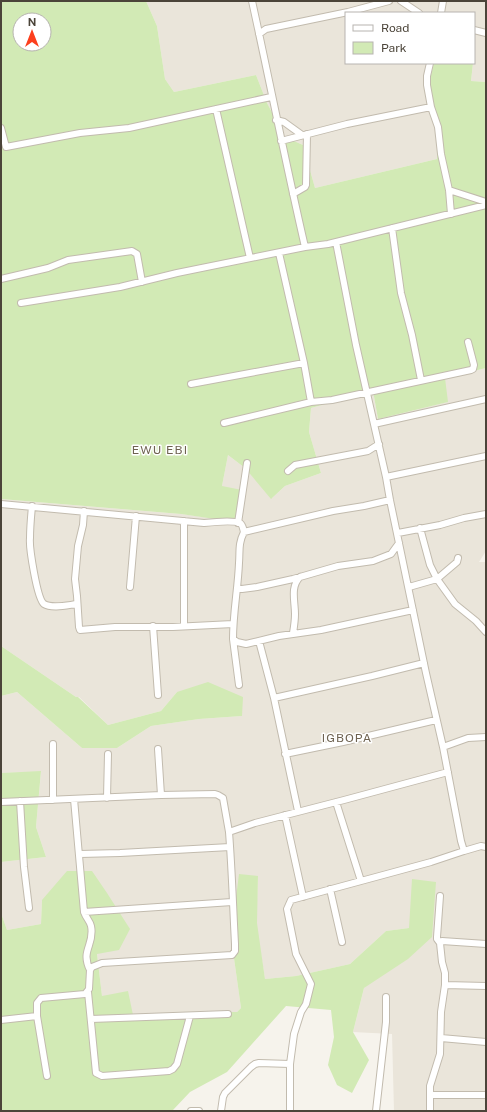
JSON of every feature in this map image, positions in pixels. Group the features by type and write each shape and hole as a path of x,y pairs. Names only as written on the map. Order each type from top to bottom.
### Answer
{"street":[{"path":"252,1 271,97 305,247"},
{"path":"348,12 389,1"},
{"path":"401,1 418,12"},
{"path":"441,12 443,1"},
{"path":"259,34 266,29 345,13"},
{"path":"475,30 486,32"},
{"path":"430,64 426,85 431,107 438,127 441,154 449,190 451,214"},
{"path":"1,128 6,147 80,133 129,128 271,97"},
{"path":"281,141 347,124 431,107"},
{"path":"216,109 250,258"},
{"path":"276,120 284,122 305,135"},
{"path":"292,194 305,188 306,185 305,135"},
{"path":"449,190 486,202"},
{"path":"477,199 479,207"},
{"path":"21,303 110,289 250,258 336,242 486,205"},
{"path":"392,228 401,294 412,335 421,380"},
{"path":"336,242 464,851"},
{"path":"1,279 48,268 68,260 132,251 137,254 142,282"},
{"path":"279,253 304,363 311,402"},
{"path":"224,423 311,402 332,400 473,369 474,366 468,342"},
{"path":"191,384 304,363"},
{"path":"374,424 486,400"},
{"path":"288,471 295,465 368,451 379,444"},
{"path":"386,477 486,456"},
{"path":"238,523 247,463"},
{"path":"244,532 333,511 390,500"},
{"path":"1,504 184,521 238,523 242,525 244,532 239,543 240,562 233,624 233,639 239,686"},
{"path":"32,506 30,539 33,567 40,598 44,604 52,606 77,604"},
{"path":"84,511 83,525 78,546 75,579 80,630 115,627 233,624"},
{"path":"398,534 486,514"},
{"path":"130,587 136,516"},
{"path":"184,521 184,626"},
{"path":"420,528 430,565 437,579 455,604 476,621 486,632"},
{"path":"391,554 399,543"},
{"path":"237,588 242,589 257,587 338,566 373,561 391,554 401,555"},
{"path":"408,587 437,579 457,562 458,558"},
{"path":"294,633 294,587 295,582 300,576"},
{"path":"233,639 237,642 246,644 294,633 321,630 413,610"},
{"path":"153,626 158,695"},
{"path":"259,641 274,698 298,811"},
{"path":"274,698 424,663"},
{"path":"285,754 436,720"},
{"path":"443,747 468,738 486,737"},
{"path":"53,744 53,800"},
{"path":"158,749 161,795"},
{"path":"107,798 108,754"},
{"path":"229,832 254,823 448,772"},
{"path":"2,801 161,795 218,795 223,798 229,832 233,879 232,902 235,951 232,954 102,963 92,967 90,970"},
{"path":"74,799 84,912 91,927 89,946 86,952 86,962 90,970 88,992 96,1073 102,1076 169,1071 173,1069 177,1064 190,1016"},
{"path":"20,801 24,867 29,908"},
{"path":"336,802 361,880"},
{"path":"285,815 303,897"},
{"path":"290,1111 290,1064 294,1034 301,1012 306,1004 311,984 296,954 287,909 291,900 431,862 481,846 486,847"},
{"path":"80,854 120,854 230,847"},
{"path":"330,889 342,942"},
{"path":"430,1111 430,1086 440,1054 441,1012 445,985 445,973 442,962 440,942 436,936 440,896"},
{"path":"84,912 232,902"},
{"path":"440,942 486,944"},
{"path":"445,985 486,986"},
{"path":"47,1076 36,1003 41,998 82,994 88,992"},
{"path":"376,1111 386,1022 386,997"},
{"path":"91,1019 228,1014"},
{"path":"1,1020 37,1016"},
{"path":"441,1038 486,1042"},
{"path":"221,1111 225,1093 251,1067 259,1063 290,1064"},
{"path":"431,1095 486,1096"},
{"path":"191,1111 199,1111"}],"shaded area":[{"path":"146,1 486,1 486,82 471,81 473,64 475,64 475,12 345,12 345,64 434,64 429,83 438,127 437,159 315,188 303,145 285,137 267,103 256,75 174,92 165,79 157,26"},
{"path":"486,368 486,551 479,562 486,562 486,1111 394,1111 392,1034 353,1032 364,988 409,928 386,931 350,964 296,976 265,979 256,923 258,876 231,937 241,1008 237,1012 133,1015 102,996 97,954 42,900 41,924 7,930 1,913 1,862 46,857 36,827 41,772 1,773 1,696 17,692 82,748 117,748 151,726 199,719 242,716 177,692 161,711 108,725 79,697 76,697 1,646 1,499 181,514 242,522 222,486 228,455 245,468 272,498 285,486 321,473 309,432 311,408 373,391 378,419 447,402 444,378"}],"green space":[{"path":"1,1 146,1 157,26 165,79 174,92 256,75 267,103 285,137 303,145 315,188 437,159 438,127 429,83 434,64 473,64 471,81 486,82 486,368 445,378 448,402 378,419 373,391 311,408 309,432 321,473 285,486 271,499 245,468 228,455 222,486 242,490 242,523 181,514 1,499"},
{"path":"1,646 78,697 108,725 161,711 177,692 208,682 243,697 242,716 199,719 151,726 117,748 82,748 17,692 1,696"},
{"path":"41,771 36,827 46,857 1,862 1,773"},
{"path":"67,871 92,871 130,929 119,950 97,954 102,996 128,991 133,1015 237,1012 241,1008 231,937 239,874 258,876 257,923 265,979 296,976 350,964 386,931 409,928 412,879 436,882 432,937 408,959 364,988 353,1032 369,1060 352,1093 337,1085 328,1065 334,1037 331,1010 286,1006 227,1072 190,1092 173,1110 1,1111 1,913 7,930 41,924 42,900"}],"district":[{"name":"EWU EBI","path":"160,450"},
{"name":"IGBOPA","path":"347,738"}]}
